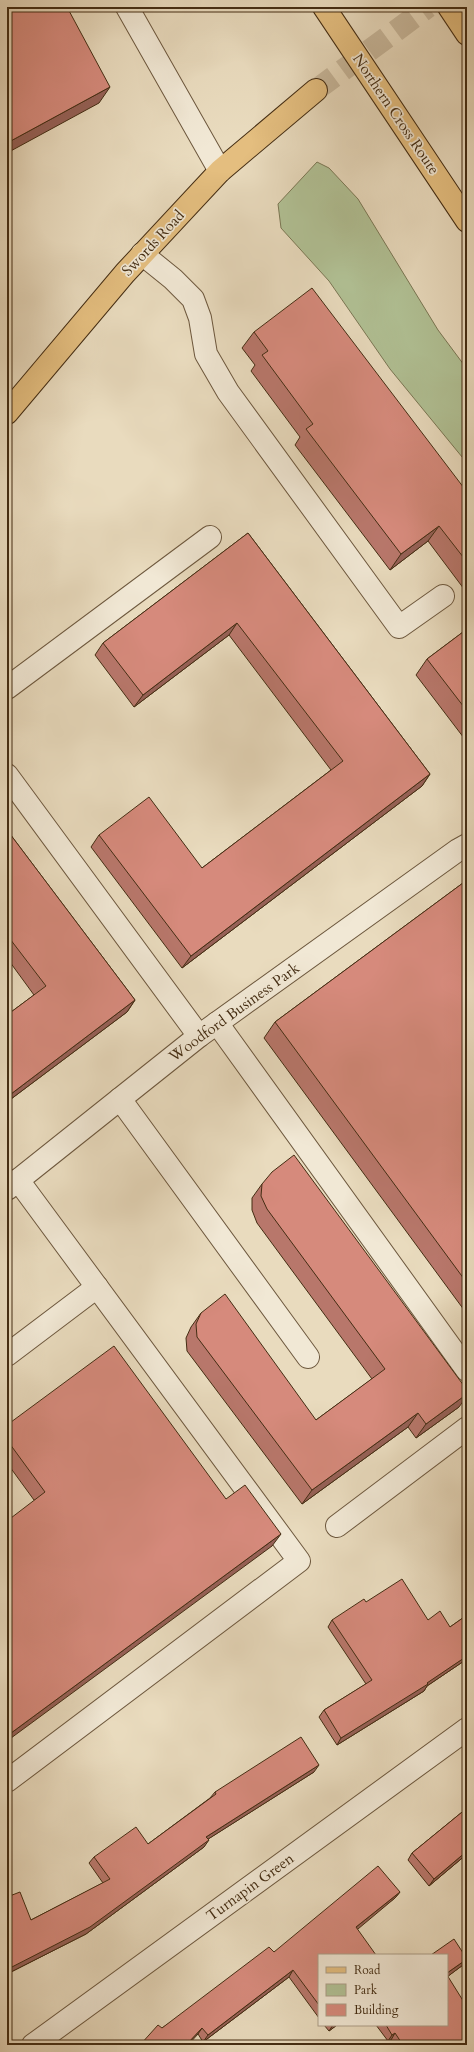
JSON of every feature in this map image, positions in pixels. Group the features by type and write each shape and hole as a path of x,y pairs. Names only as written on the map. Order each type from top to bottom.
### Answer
{"main road":[{"name":"Northern Cross Route","path":"324,7 467,221"},
{"path":"449,7 467,34"},
{"name":"Swords Road","path":"7,413 142,254 220,171 316,90"}],"street":[{"path":"127,7 220,171"},
{"path":"142,254 173,279 193,299 200,318 206,354 228,392 399,627 443,596"},
{"path":"7,688 210,537"},
{"path":"7,775 199,1036"},
{"name":"Woodford Business Park","path":"12,1184 199,1036 467,845"},
{"path":"217,1023 467,1370"},
{"path":"120,1099 308,1357"},
{"path":"7,1781 299,1561 97,1287 12,1184"},
{"path":"7,1355 97,1287"},
{"path":"337,1526 467,1428"},
{"name":"Turnapin Green","path":"33,2045 467,1729"}],"green space":[{"path":"317,162 329,168 358,199 438,330 467,369 467,463 390,369 329,281 281,228 278,204"}],"building":[{"path":"7,7 67,7 110,87 7,143"},
{"path":"312,288 467,492 467,562 439,526 401,554 306,429 313,424 262,355 268,351 254,332"},
{"path":"248,533 430,774 191,956 99,835 149,797 202,868 343,761 237,623 143,695 103,643"},
{"path":"467,629 467,711 427,659"},
{"path":"7,830 135,1000 7,1097 7,1015 46,986 7,935"},
{"path":"467,880 467,1283 275,1022"},
{"path":"294,1155 467,1390 467,1394 426,1424 418,1413 312,1490 197,1337 196,1324 201,1313 225,1294 316,1420 385,1369 267,1209 261,1196 262,1184 272,1172"},
{"path":"114,1346 226,1499 245,1485 281,1534 7,1736 7,1521 45,1492 7,1440 7,1425"},
{"path":"402,1579 428,1620 440,1611 450,1627 467,1615 467,1656 427,1683 428,1684 341,1738 324,1710 372,1680 332,1620 364,1599 366,1602"},
{"path":"301,1737 319,1765 206,1837 209,1840 90,1927 8,1969 7,1897 20,1892 31,1920 110,1879 94,1857 136,1827 148,1844 216,1794 215,1792"},
{"path":"467,1808 467,1851 434,1879 412,1853"},
{"path":"378,1866 400,1892 356,1927 375,1954 318,1954 318,2004 293,1970 208,2035 202,2028 186,2045 140,2045 158,2025 162,2028 269,1947 274,1952"},
{"path":"454,1939 467,1959 448,1972 448,1954 432,1954"},
{"path":"448,1977 467,2007 467,2045 403,2045 395,2033 392,2035 387,2026 448,2026"}],"tunnel":[{"path":"316,90 428,7"}]}
